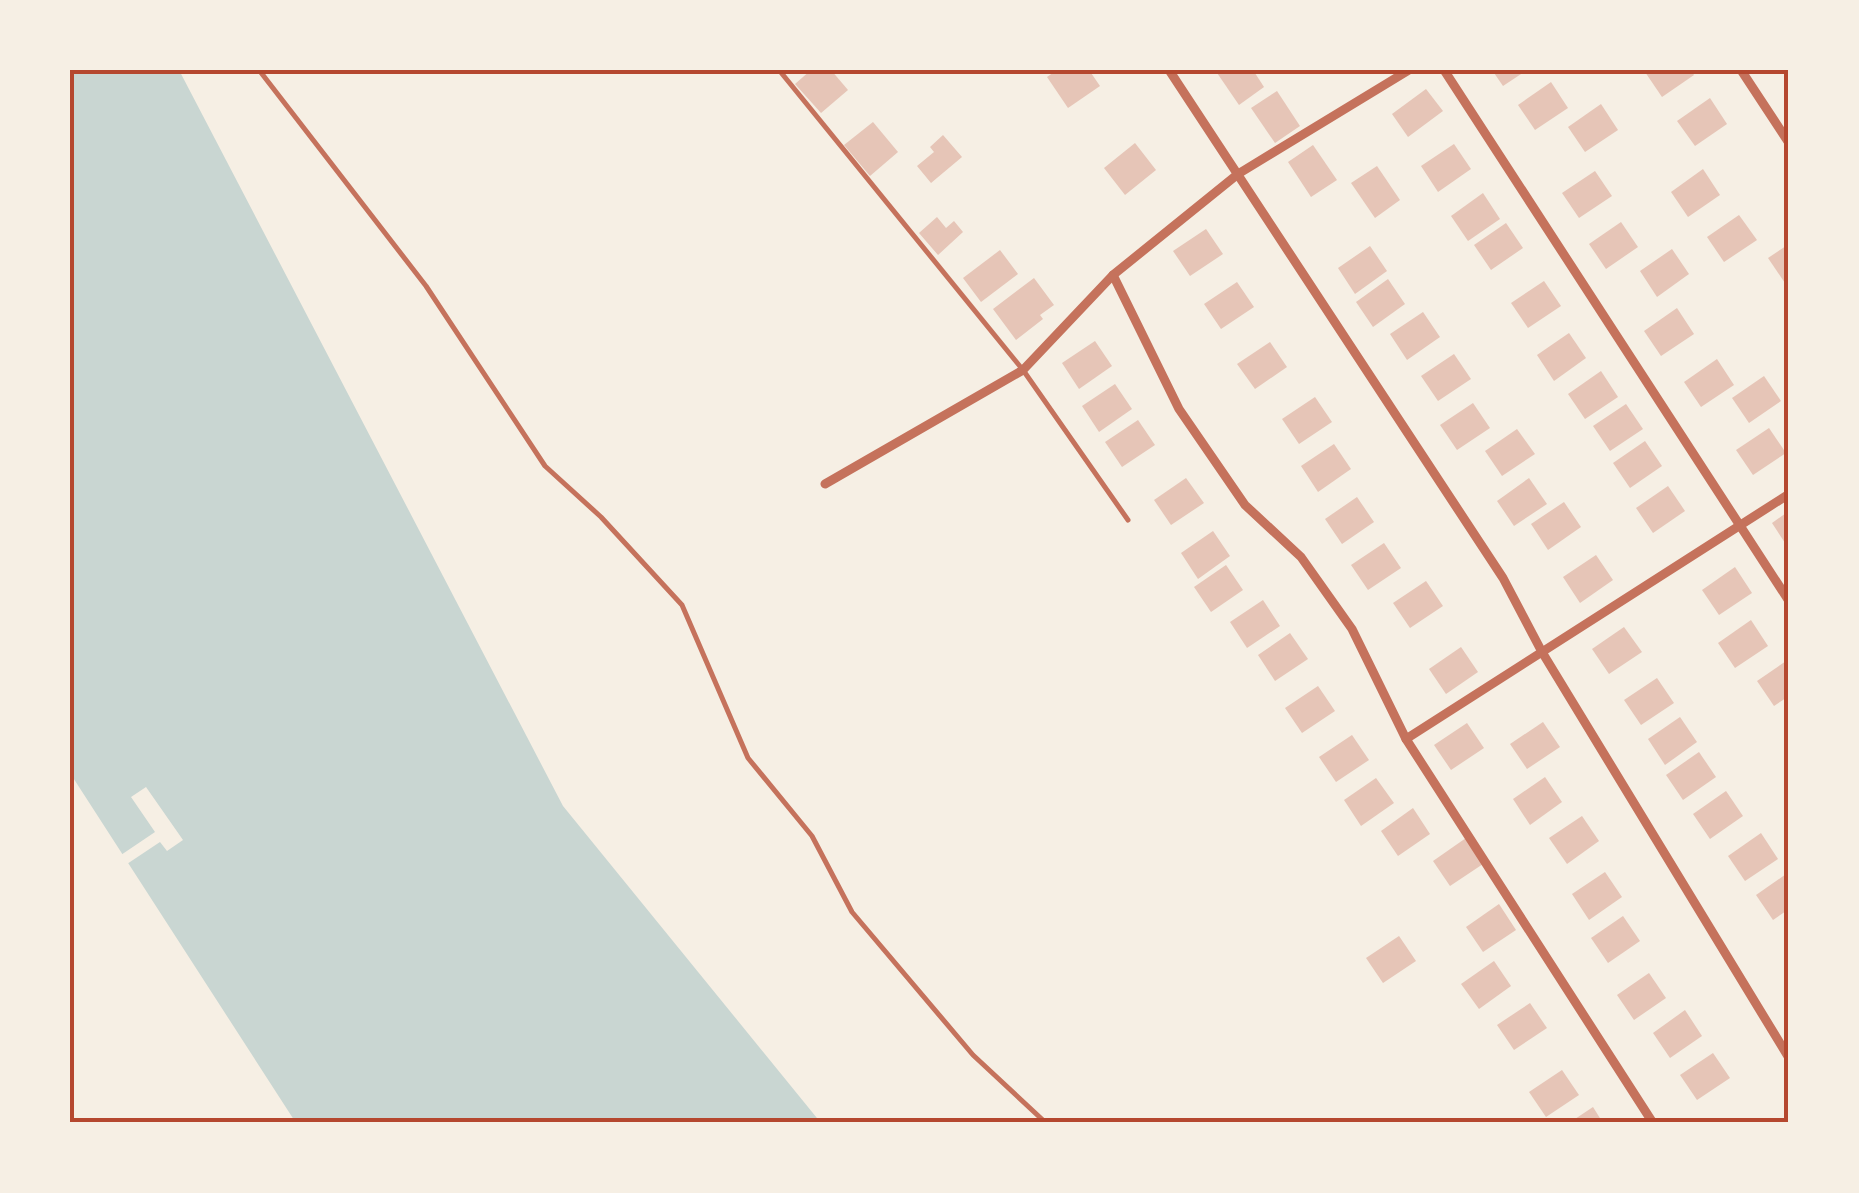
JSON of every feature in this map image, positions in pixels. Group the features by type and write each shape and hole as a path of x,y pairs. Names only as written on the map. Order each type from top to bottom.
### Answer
{"street":[{"path":"1170,70 1503,578 1542,652 1789,1058"},
{"path":"825,484 1023,370 1113,275 1238,174 1409,70"},
{"path":"1444,70 1789,601"},
{"path":"1741,70 1789,143"},
{"path":"1113,275 1179,409 1245,505 1301,557 1352,629 1406,738 1652,1123"},
{"path":"1406,738 1789,494"}],"lane":[{"path":"259,70 426,286 544,466 601,517 682,605 748,758 812,836 852,912 973,1055 1046,1123"},
{"path":"779,70 1023,370 1128,520"}],"shaded area":[{"path":"70,70 179,70 563,806 821,1123 296,1123 70,773"}],"pier":[{"path":"146,787 183,840 167,851 160,842 124,866 118,857 155,832 131,797"}],"building":[{"path":"811,70 831,70 848,90 821,113 795,84"},
{"path":"1057,70 1089,70 1100,86 1068,108 1047,77"},
{"path":"1215,70 1253,70 1264,87 1239,105"},
{"path":"1492,70 1527,70 1503,86"},
{"path":"1647,70 1691,70 1694,75 1662,97"},
{"path":"1551,82 1568,108 1535,130 1518,105"},
{"path":"1426,89 1443,111 1408,137 1392,114"},
{"path":"1277,91 1300,126 1275,143 1251,108"},
{"path":"1710,98 1727,124 1695,146 1677,121"},
{"path":"1601,104 1618,130 1585,152 1568,127"},
{"path":"873,122 898,152 870,176 844,145"},
{"path":"943,135 962,157 931,183 917,166 934,152 930,147"},
{"path":"1135,143 1156,170 1125,195 1104,168"},
{"path":"1454,144 1471,169 1438,192 1421,166"},
{"path":"1313,145 1337,180 1311,197 1288,162"},
{"path":"1377,166 1400,200 1375,218 1351,183"},
{"path":"1703,169 1720,195 1688,217 1671,192"},
{"path":"1595,171 1612,196 1579,218 1562,193"},
{"path":"1483,193 1500,219 1468,241 1451,216"},
{"path":"1739,215 1757,240 1724,262 1707,237"},
{"path":"937,217 946,228 954,221 963,232 938,255 919,233"},
{"path":"1621,222 1638,247 1606,269 1589,244"},
{"path":"1506,223 1523,248 1491,270 1474,245"},
{"path":"1206,229 1223,254 1190,276 1173,251"},
{"path":"1789,244 1789,281 1785,283 1768,258"},
{"path":"1370,246 1387,271 1355,294 1338,268"},
{"path":"1672,249 1689,274 1657,297 1640,271"},
{"path":"1000,250 1018,274 981,302 963,278"},
{"path":"1034,278 1054,305 1016,340 993,309"},
{"path":"1388,279 1405,304 1373,327 1356,302"},
{"path":"1544,281 1561,306 1528,328 1511,303"},
{"path":"1237,282 1254,307 1221,329 1204,304"},
{"path":"1677,308 1694,334 1661,356 1644,331"},
{"path":"1423,312 1440,337 1407,360 1390,334"},
{"path":"1569,333 1586,358 1554,381 1537,355"},
{"path":"1095,341 1112,366 1079,389 1062,363"},
{"path":"1270,342 1287,367 1255,389 1237,364"},
{"path":"1454,354 1471,379 1438,401 1421,376"},
{"path":"1717,359 1734,385 1701,407 1684,382"},
{"path":"1601,371 1618,397 1585,419 1568,394"},
{"path":"1764,376 1781,401 1749,423 1732,398"},
{"path":"1115,384 1132,409 1099,432 1082,406"},
{"path":"1315,397 1332,422 1299,444 1282,419"},
{"path":"1473,403 1490,428 1457,450 1440,425"},
{"path":"1626,404 1643,429 1610,451 1593,426"},
{"path":"1138,420 1155,445 1122,467 1105,442"},
{"path":"1769,428 1786,453 1753,475 1736,450"},
{"path":"1517,429 1535,454 1502,476 1485,451"},
{"path":"1645,441 1662,466 1630,488 1613,463"},
{"path":"1334,444 1351,469 1318,492 1301,466"},
{"path":"1186,478 1204,503 1171,525 1154,500"},
{"path":"1529,478 1547,504 1514,526 1497,501"},
{"path":"1668,486 1685,511 1653,533 1636,508"},
{"path":"1357,497 1374,522 1342,544 1325,519"},
{"path":"1564,502 1581,527 1548,550 1531,524"},
{"path":"1789,511 1789,549 1772,523"},
{"path":"1213,531 1230,556 1198,579 1181,553"},
{"path":"1384,543 1401,568 1368,590 1351,565"},
{"path":"1596,555 1613,580 1580,603 1563,577"},
{"path":"1226,565 1243,590 1211,612 1194,587"},
{"path":"1735,567 1752,593 1719,615 1702,590"},
{"path":"1426,581 1443,606 1410,628 1393,603"},
{"path":"1263,600 1280,626 1247,648 1230,622"},
{"path":"1751,620 1768,646 1735,668 1718,643"},
{"path":"1624,627 1642,652 1609,674 1592,649"},
{"path":"1290,633 1308,659 1275,681 1258,655"},
{"path":"1461,647 1478,672 1446,694 1429,669"},
{"path":"1789,659 1789,696 1774,706 1757,681"},
{"path":"1657,678 1674,703 1641,725 1624,700"},
{"path":"1318,686 1335,711 1302,733 1285,708"},
{"path":"1680,717 1697,742 1665,765 1648,739"},
{"path":"1543,722 1560,747 1527,769 1510,744"},
{"path":"1467,723 1484,748 1451,770 1434,745"},
{"path":"1352,735 1369,760 1336,782 1319,757"},
{"path":"1699,752 1716,777 1683,800 1666,775"},
{"path":"1545,777 1562,802 1530,825 1513,799"},
{"path":"1376,778 1394,803 1361,826 1344,800"},
{"path":"1726,791 1743,816 1710,839 1693,814"},
{"path":"1413,808 1430,834 1398,856 1381,831"},
{"path":"1582,816 1599,841 1567,864 1549,838"},
{"path":"1761,833 1778,859 1745,881 1728,856"},
{"path":"1466,838 1483,864 1450,886 1433,861"},
{"path":"1605,872 1622,897 1589,920 1572,894"},
{"path":"1789,872 1789,909 1773,920 1756,895"},
{"path":"1499,904 1516,930 1483,952 1466,927"},
{"path":"1623,916 1640,941 1608,963 1591,938"},
{"path":"1399,936 1416,961 1383,983 1366,958"},
{"path":"1494,961 1511,986 1479,1009 1461,984"},
{"path":"1649,973 1666,998 1634,1020 1617,995"},
{"path":"1530,1003 1547,1028 1514,1050 1497,1025"},
{"path":"1685,1010 1702,1036 1670,1058 1653,1033"},
{"path":"1713,1053 1730,1078 1697,1100 1680,1075"},
{"path":"1562,1070 1579,1095 1546,1117 1529,1092"},
{"path":"1593,1107 1603,1123 1569,1123"}]}
